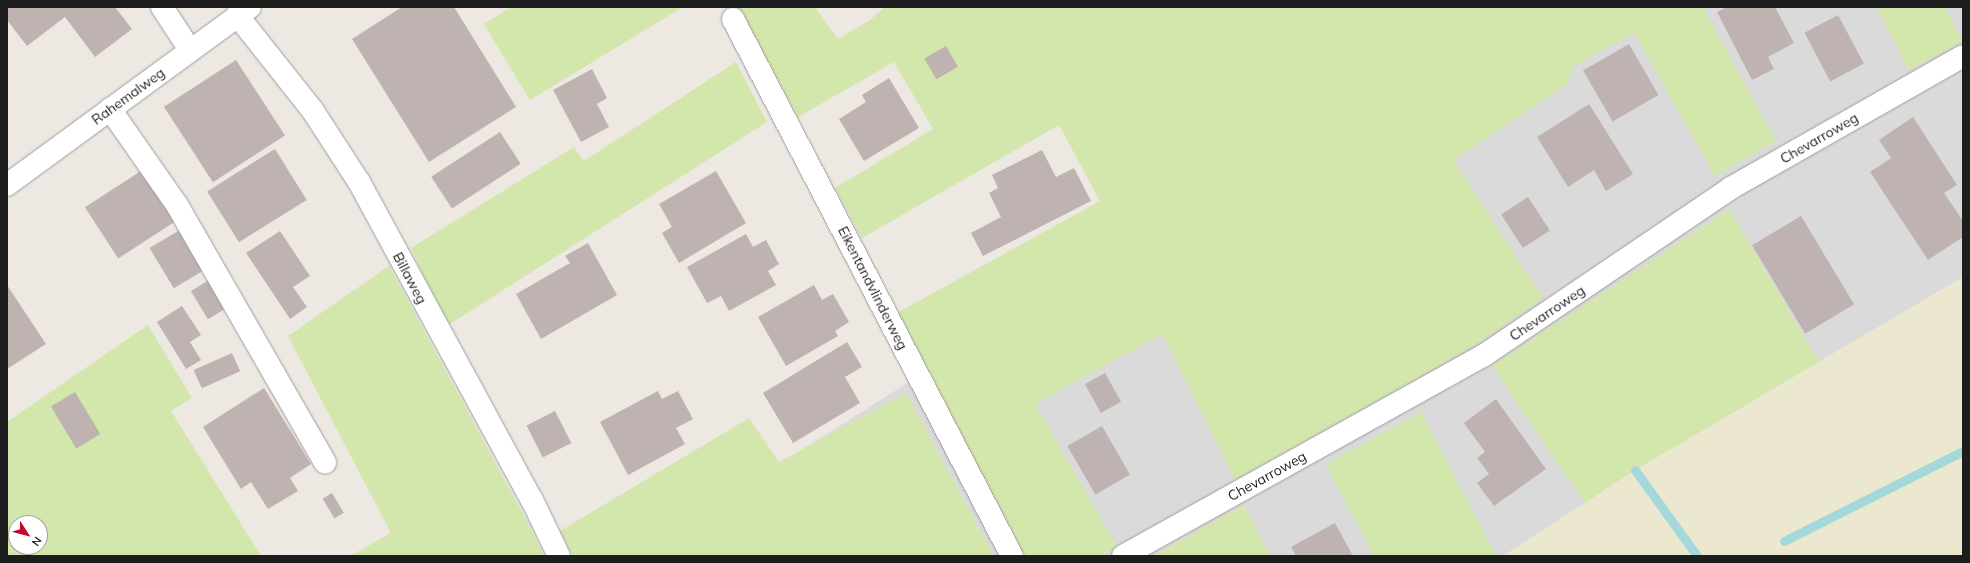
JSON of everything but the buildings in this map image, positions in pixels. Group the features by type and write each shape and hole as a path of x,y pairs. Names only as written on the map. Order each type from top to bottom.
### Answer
{"street":[{"path":"162,7 190,50"},
{"name":"Rahemalweg","path":"7,185 243,11"},
{"name":"Billaweg","path":"243,11 313,111 359,182 532,500 559,556"},
{"name":"Eikentandvlinderweg","path":"733,19 1012,556"},
{"name":"Chevarroweg","path":"1123,556 1483,356 1731,188 1963,56"},
{"path":"110,109 177,205 325,462"}],"shaded area":[{"path":"1502,7 1963,7 1963,556 634,556"},
{"path":"1963,277 1963,556 1503,556 1635,470"}],"green space":[{"path":"511,7 683,7 530,100 484,24"},
{"path":"738,7 815,7 838,39 870,20 885,7 1703,7 1776,141 1715,176 1634,33 1572,67 1569,83 1453,160 1543,298 1472,347 1235,480 1162,334 1035,404 1117,546 1100,556 1023,556 897,313 1100,201 1059,125 862,238 835,188 933,129 894,62 798,117"},
{"path":"1876,7 1944,7 1963,41 1909,70"},
{"path":"736,62 767,122 447,326 411,248 574,147 584,161"},
{"path":"1729,209 1819,362 1635,470 1585,503 1492,366"},
{"path":"389,266 530,527 544,556 350,556 391,533 288,336"},
{"path":"148,325 192,398 171,411 261,556 7,556 7,422"},
{"path":"906,393 994,556 573,556 560,531 749,418 779,462"},
{"path":"1421,412 1496,556 1374,556 1326,464"},
{"path":"1244,505 1270,556 1153,556"}],"waterway":[{"path":"1784,541 1963,451"},
{"path":"1635,470 1697,556"}]}
